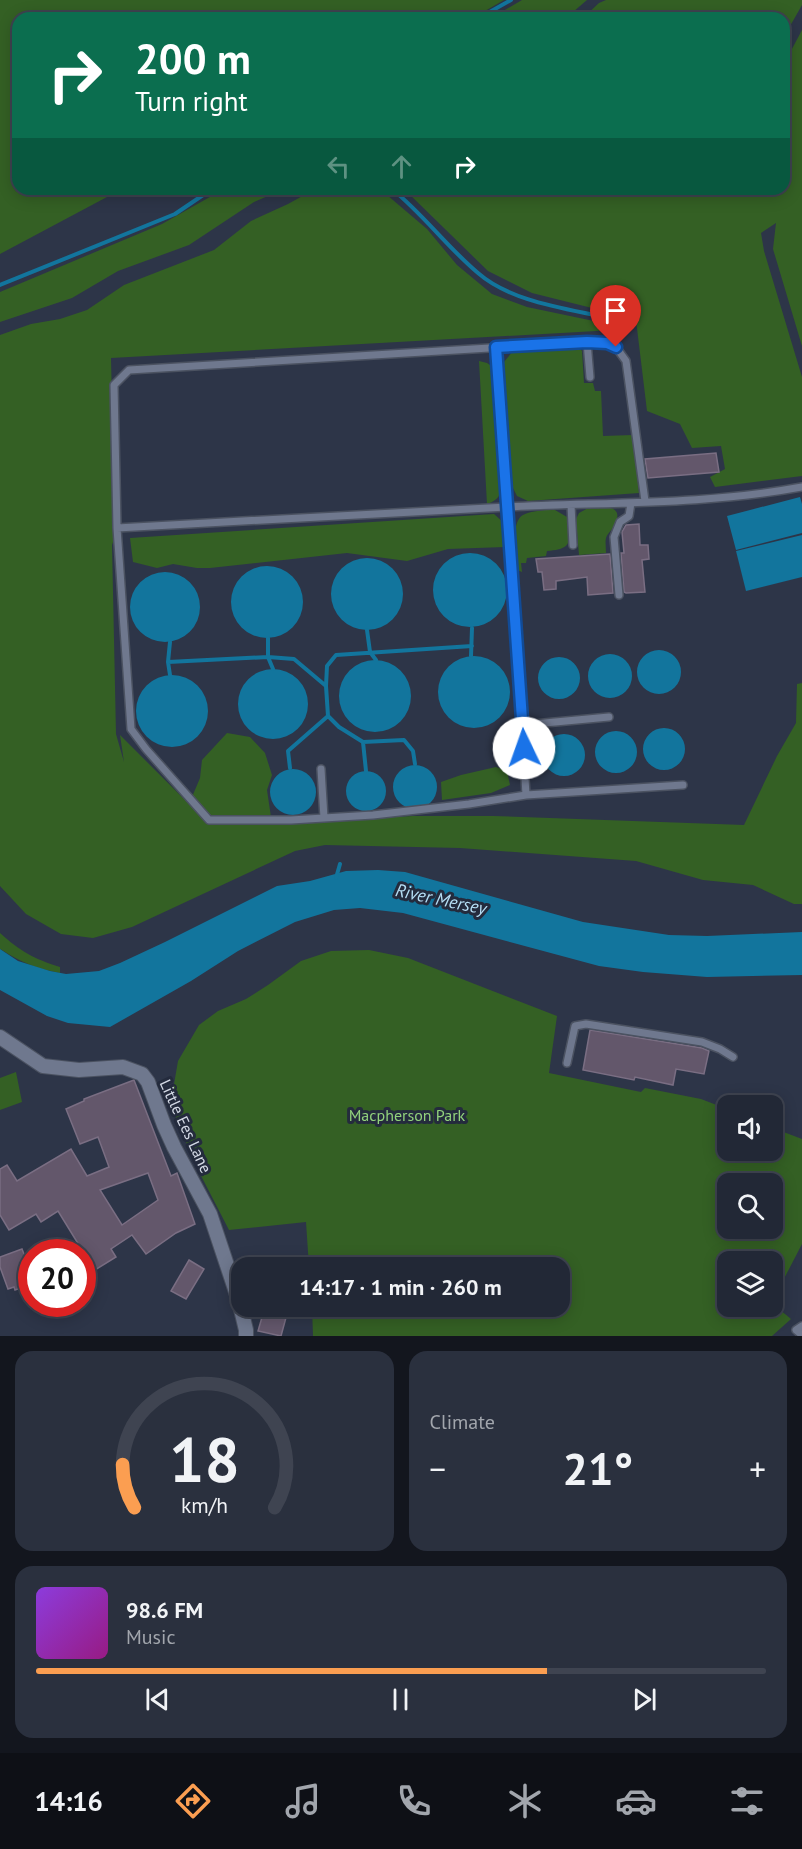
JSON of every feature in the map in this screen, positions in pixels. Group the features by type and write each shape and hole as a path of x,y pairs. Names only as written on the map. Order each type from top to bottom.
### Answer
{"street":[{"name":"Little Ees Lane","path":"0,1037 43,1066 78,1070 123,1067 142,1074 148,1082 174,1147 210,1214 239,1301 246,1336"}],"lane":[{"path":"587,342 590,377"},
{"path":"645,501 626,361 616,347 607,343 496,347 129,370 114,385 117,528 131,729 174,782 209,820 324,818 384,814 526,795 683,785"},
{"path":"496,347 526,795"},
{"path":"117,528 728,498 802,487"},
{"path":"619,595 614,537 620,522 629,516 631,502"},
{"path":"571,505 573,545"},
{"path":"523,725 609,717"},
{"path":"321,769 324,818"},
{"path":"567,1064 575,1026 586,1024 702,1042 733,1057"},
{"path":"802,1326 796,1330 802,1335"}],"green space":[{"path":"0,0 504,0 483,12 12,12 12,195 111,195 0,254"},
{"path":"522,0 587,0 573,12 501,12"},
{"path":"606,0 802,0 802,5 790,26 790,12 589,12"},
{"path":"802,30 802,346 773,249 776,223 761,233 764,251 802,377 802,476 715,487 710,477 725,469 721,446 692,448 680,424 647,411 636,307 596,309 532,293 488,271 410,195 790,195 790,53"},
{"path":"213,195 270,195 254,202 189,245 118,271 72,298 0,322 0,292 162,224"},
{"path":"304,195 387,195 427,229 457,265 492,294 527,307 632,329 111,358 116,734 124,762 120,735 208,823 312,822 413,816 493,816 744,825 777,756 796,723 797,684 802,683 802,904 794,904 753,885 703,880 636,861 460,848 325,845 295,851 132,927 93,938 61,934 26,914 0,886 0,335 31,324 60,319 87,310 124,285 214,250 251,221"},
{"path":"578,346 582,351 584,383 593,383 595,391 601,391 603,436 633,435 639,493 528,501 517,496 513,488 509,460 504,362 513,351"},
{"path":"479,361 496,369 503,486 498,498 487,504"},
{"path":"590,507 611,508 615,510 617,519 606,538 606,553 579,555 576,519 579,513"},
{"path":"555,510 567,517 569,538 566,546 547,551 546,556 527,558 526,563 521,563 522,572 515,569 514,539 519,519 529,513"},
{"path":"494,514 504,523 505,547 448,549 407,561 347,553 210,568 173,564 157,568 133,562 130,538"},
{"path":"227,733 250,737 265,753 272,775 267,790 271,817 211,817 192,797 200,778 202,760"},
{"path":"496,767 507,771 510,785 491,793 442,800 441,782"},
{"path":"0,933 28,954 60,967 60,973 30,964 0,949"},
{"name":"Macpherson Park","path":"369,950 408,958 557,1016 549,1073 641,1092 645,1088 701,1099 717,1105 717,1161 783,1161 783,1132 802,1139 802,1244 783,1281 783,1251 717,1251 717,1317 783,1317 783,1312 791,1319 772,1336 313,1336 312,1317 570,1317 570,1257 308,1257 306,1222 229,1230 196,1166 175,1116 173,1090 178,1061 199,1025 218,1011 246,999 301,961 331,951"},
{"path":"16,1072 22,1102 0,1110 0,1078"}],"water":[{"path":"800,497 802,533 736,550 727,516"},
{"path":"802,535 802,577 746,591 736,551"},
{"path":"463,553 477,553 491,559 501,569 507,583 507,597 501,611 491,621 477,627 463,627 449,621 439,611 433,597 433,583 439,569 449,559"},
{"path":"367,558 387,564 397,574 403,594 397,614 387,624 367,630 347,624 337,614 331,594 337,574 347,564"},
{"path":"267,566 287,572 297,582 303,602 297,622 287,632 267,638 247,632 237,622 231,602 237,582 247,572"},
{"path":"165,572 178,575 190,582 197,594 200,607 197,620 190,632 178,639 165,642 152,639 140,632 133,620 130,607 133,594 140,582 152,575"},
{"path":"659,650 674,657 681,672 674,687 659,694 644,687 637,672 644,657"},
{"path":"610,654 625,661 632,676 625,691 610,698 595,691 588,676 595,661"},
{"path":"474,656 494,662 504,672 510,692 504,712 494,722 474,728 454,722 444,712 438,692 444,672 454,662"},
{"path":"559,657 574,663 580,678 574,693 559,699 544,693 538,678 544,663"},
{"path":"382,660 401,670 409,682 411,696 409,710 401,722 389,730 368,732 349,722 341,710 339,689 349,670 361,662"},
{"path":"280,669 293,675 302,684 306,690 308,704 306,718 298,729 287,737 266,739 248,729 240,718 238,697 248,679 259,671"},
{"path":"172,675 192,681 202,691 208,711 202,731 192,741 172,747 152,741 142,731 136,711 142,691 152,681"},
{"path":"664,728 679,734 685,749 679,764 664,770 649,764 643,749 649,734"},
{"path":"616,731 624,732 631,737 636,744 636,760 631,767 624,772 616,773 608,772 601,767 596,760 595,752 596,744 601,737 608,732"},
{"path":"564,734 579,740 585,755 579,770 564,776 549,770 543,755 549,740"},
{"path":"415,765 431,771 437,787 431,803 415,809 399,803 393,787 399,771"},
{"path":"293,769 302,770 309,776 315,783 315,801 309,808 302,814 293,815 284,814 277,808 271,801 270,792 271,783 277,776 284,770"},
{"path":"366,771 380,777 386,791 380,805 366,811 352,805 346,791 352,777"},
{"name":"River Mersey","path":"346,871 405,872 583,922 669,935 707,936 802,932 802,975 707,977 599,966 403,913 360,908 334,910 295,922 238,951 191,981 110,1027 68,1023 47,1016 0,990 0,949 18,961 50,971 66,974 99,971 165,942 277,886 310,881"}],"building":[{"path":"716,453 719,472 648,478 645,459"},
{"path":"639,524 640,545 648,545 649,559 642,560 645,592 626,593 624,592 621,553 624,553 622,532 626,525"},
{"path":"610,554 613,593 588,595 587,577 556,581 556,589 544,590 542,572 538,572 536,559"},
{"path":"590,1030 702,1048 709,1051 704,1074 676,1069 673,1085 583,1070"},
{"path":"134,1080 171,1176 177,1173 195,1224 176,1233 146,1254 132,1235 111,1249 116,1257 96,1269 96,1239 75,1239 58,1211 41,1222 36,1214 9,1230 0,1215 0,1169 7,1165 17,1181 71,1149 87,1176 109,1167 98,1137 80,1144 66,1109 84,1099","holes":["148,1173 158,1200 122,1225 100,1190"]},
{"path":"18,1250 18,1289 15,1290 14,1287 8,1289 0,1267 0,1257"},
{"path":"189,1260 204,1269 186,1299 171,1291"},
{"path":"262,1317 286,1317 281,1336 258,1331"}],"waterway":[{"path":"490,12 511,0"},
{"path":"0,285 175,214 203,195"},
{"path":"399,195 467,263 491,283 521,297 604,317"},
{"path":"471,656 472,628"},
{"path":"367,630 370,652 376,660"},
{"path":"268,638 268,657 273,669"},
{"path":"170,642 168,662 170,675"},
{"path":"326,686 327,666 336,655 472,646"},
{"path":"168,662 268,657 294,659 326,686 328,716 288,751 290,768"},
{"path":"328,716 339,727 363,742 366,771"},
{"path":"363,742 404,740 413,751 415,764"},
{"path":"336,878 340,864"}],"route":[{"path":"524,748 496,347 587,342 607,343 616,347"}]}
